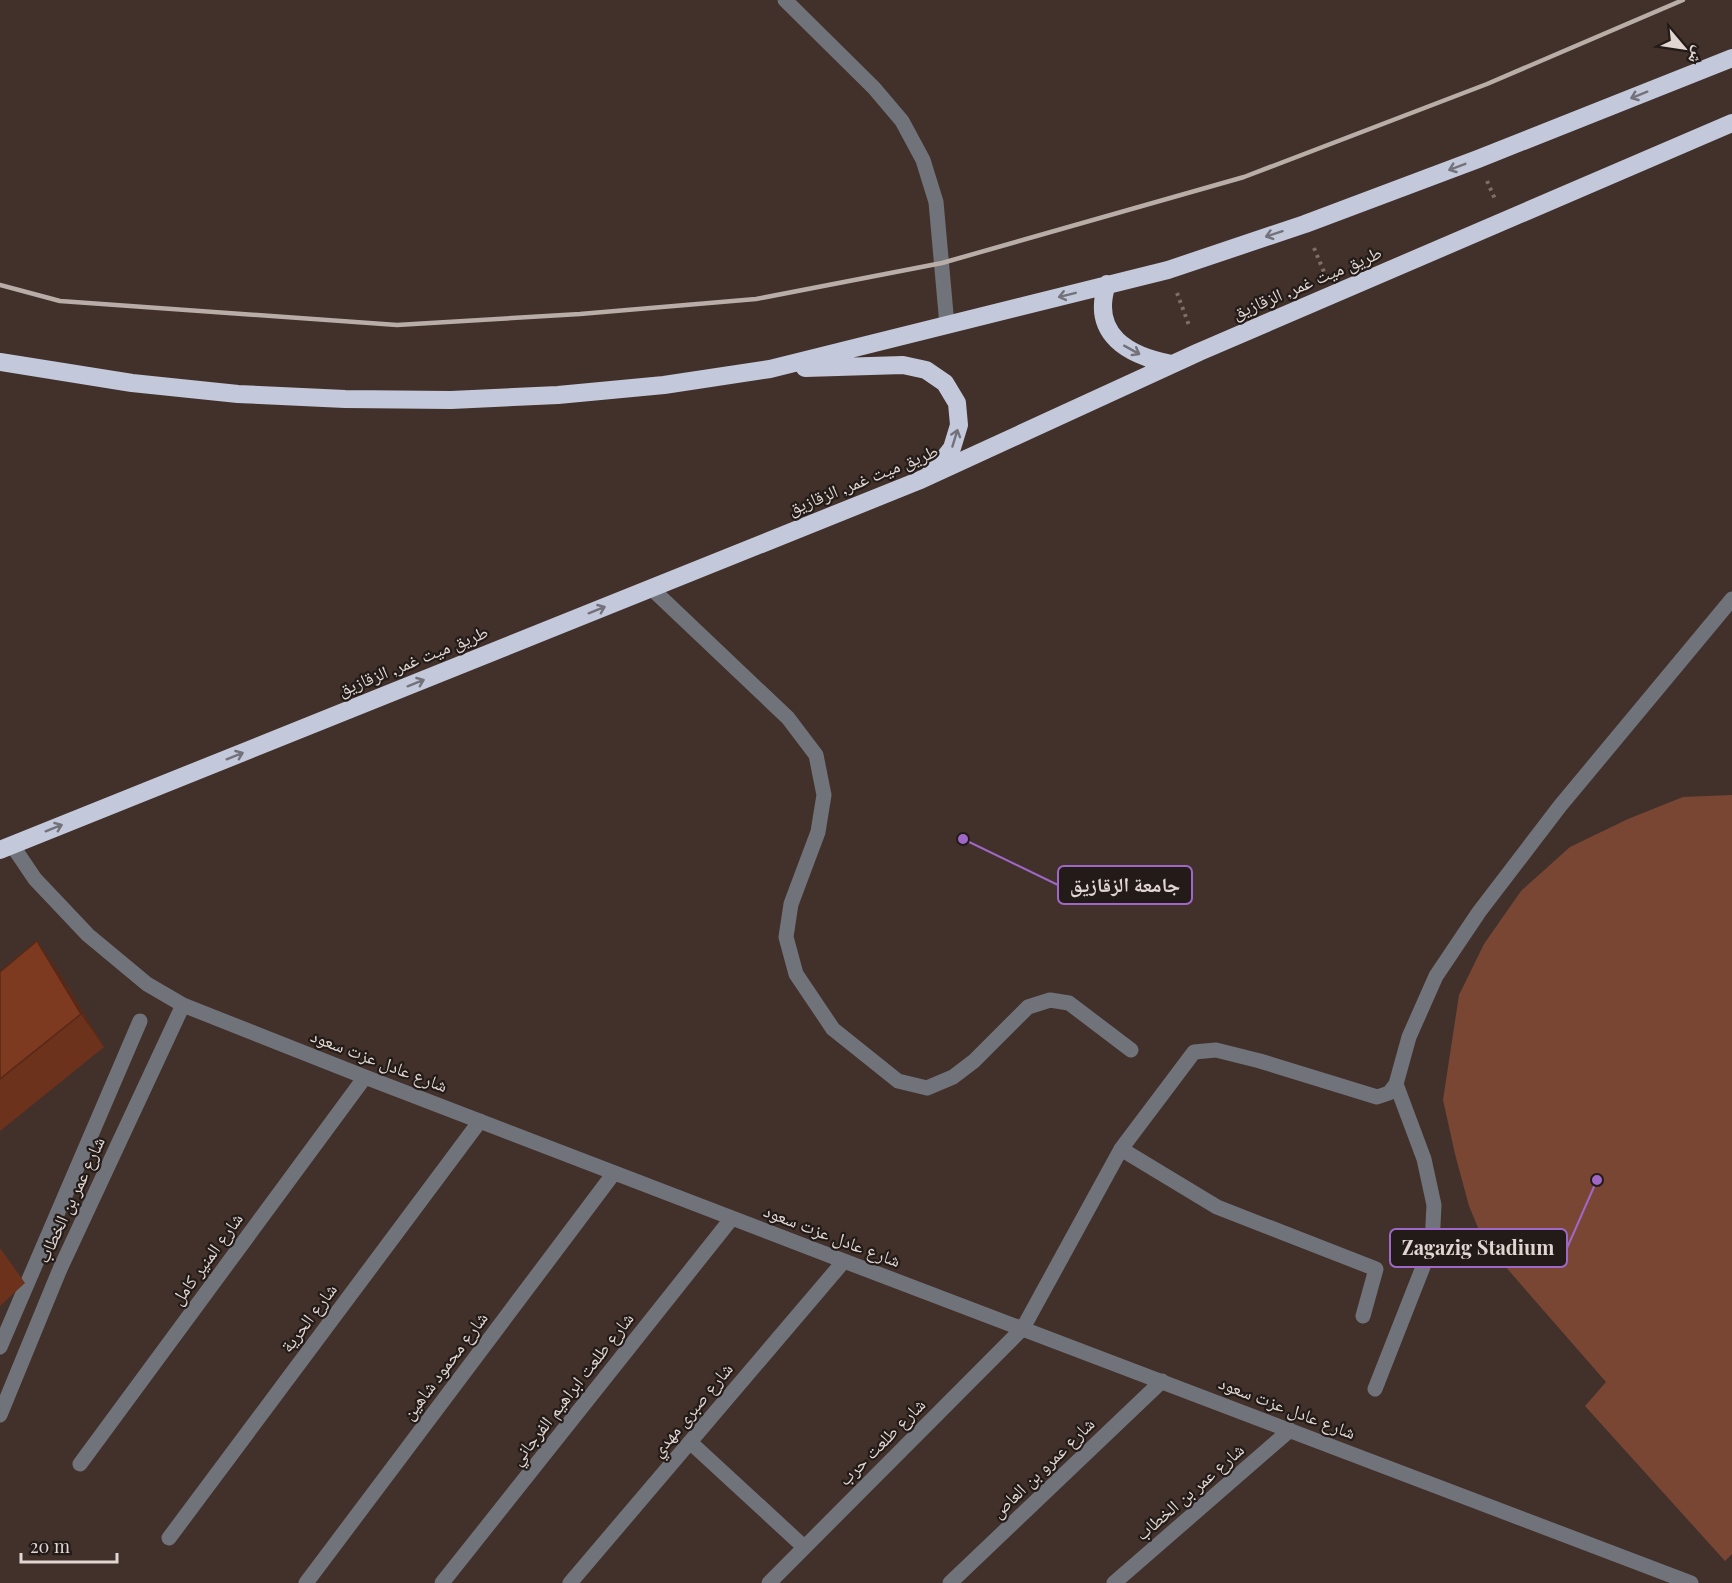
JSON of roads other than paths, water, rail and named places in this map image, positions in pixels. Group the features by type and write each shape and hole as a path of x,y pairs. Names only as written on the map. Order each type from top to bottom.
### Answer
{"highway":[{"path":"0,362 132,383 226,393 356,399 451,399 558,394 664,385 770,369 1168,270 1305,224 1478,159 1732,58"},
{"name":"طريق ميت غمر, الزقازيق","path":"6,848 918,481 1199,352 1732,123"},
{"path":"1107,284 1102,308 1104,320 1116,340 1140,355 1172,364"},
{"path":"770,369 903,365 926,370 945,383 957,403 959,426 952,448 942,462 918,481"}],"street":[{"path":"785,0 874,88 902,121 923,160 936,202 947,325"},
{"path":"651,588 788,718 816,755 824,795 818,831 791,904 786,937 796,974 834,1029 898,1081 927,1088 953,1077 974,1061 1028,1007 1050,1000 1069,1003 1131,1050"},
{"path":"1375,1389 1432,1244 1434,1205 1424,1159 1396,1084 1409,1037 1436,975 1479,912 1560,806 1727,618 1732,599"},
{"name":"شارع عادل عزت سعود","path":"6,848 88,935 147,984 183,1005 844,1262 1162,1381 1680,1581"},
{"name":"شارع عمر بن الخطاب","path":"0,1415 60,1269 183,1005"},
{"path":"0,1347 140,1021"},
{"name":"شارع طلعت حرب","path":"769,1583 1023,1328 1121,1149 1194,1052 1216,1050 1377,1097 1389,1093 1396,1084"},
{"name":"شارع المنير كامل","path":"80,1464 365,1077"},
{"name":"شارع الحرية","path":"169,1539 480,1121"},
{"path":"1121,1149 1217,1207 1376,1269 1363,1316"},
{"name":"شارع محمود شاهين","path":"306,1583 614,1173"},
{"name":"شارع طلعت ابراهيم الفرجاني","path":"442,1583 732,1218"},
{"name":"شارع صبرى مهدي","path":"570,1583 844,1262"},
{"name":"شارع عمرو بن العاص","path":"950,1583 1162,1381"},
{"name":"شارع عمر بن الخطاب","path":"1114,1583 1290,1430"},
{"path":"690,1442 804,1547"}],"railway":[{"path":"0,285 60,301 397,325 580,314 756,299 942,263 1244,177 1487,84 1683,0"}],"place":[{"name":"جامعة الزقازيق","path":"963,839"},
{"name":"Zagazig Stadium","path":"1597,1180"}]}
